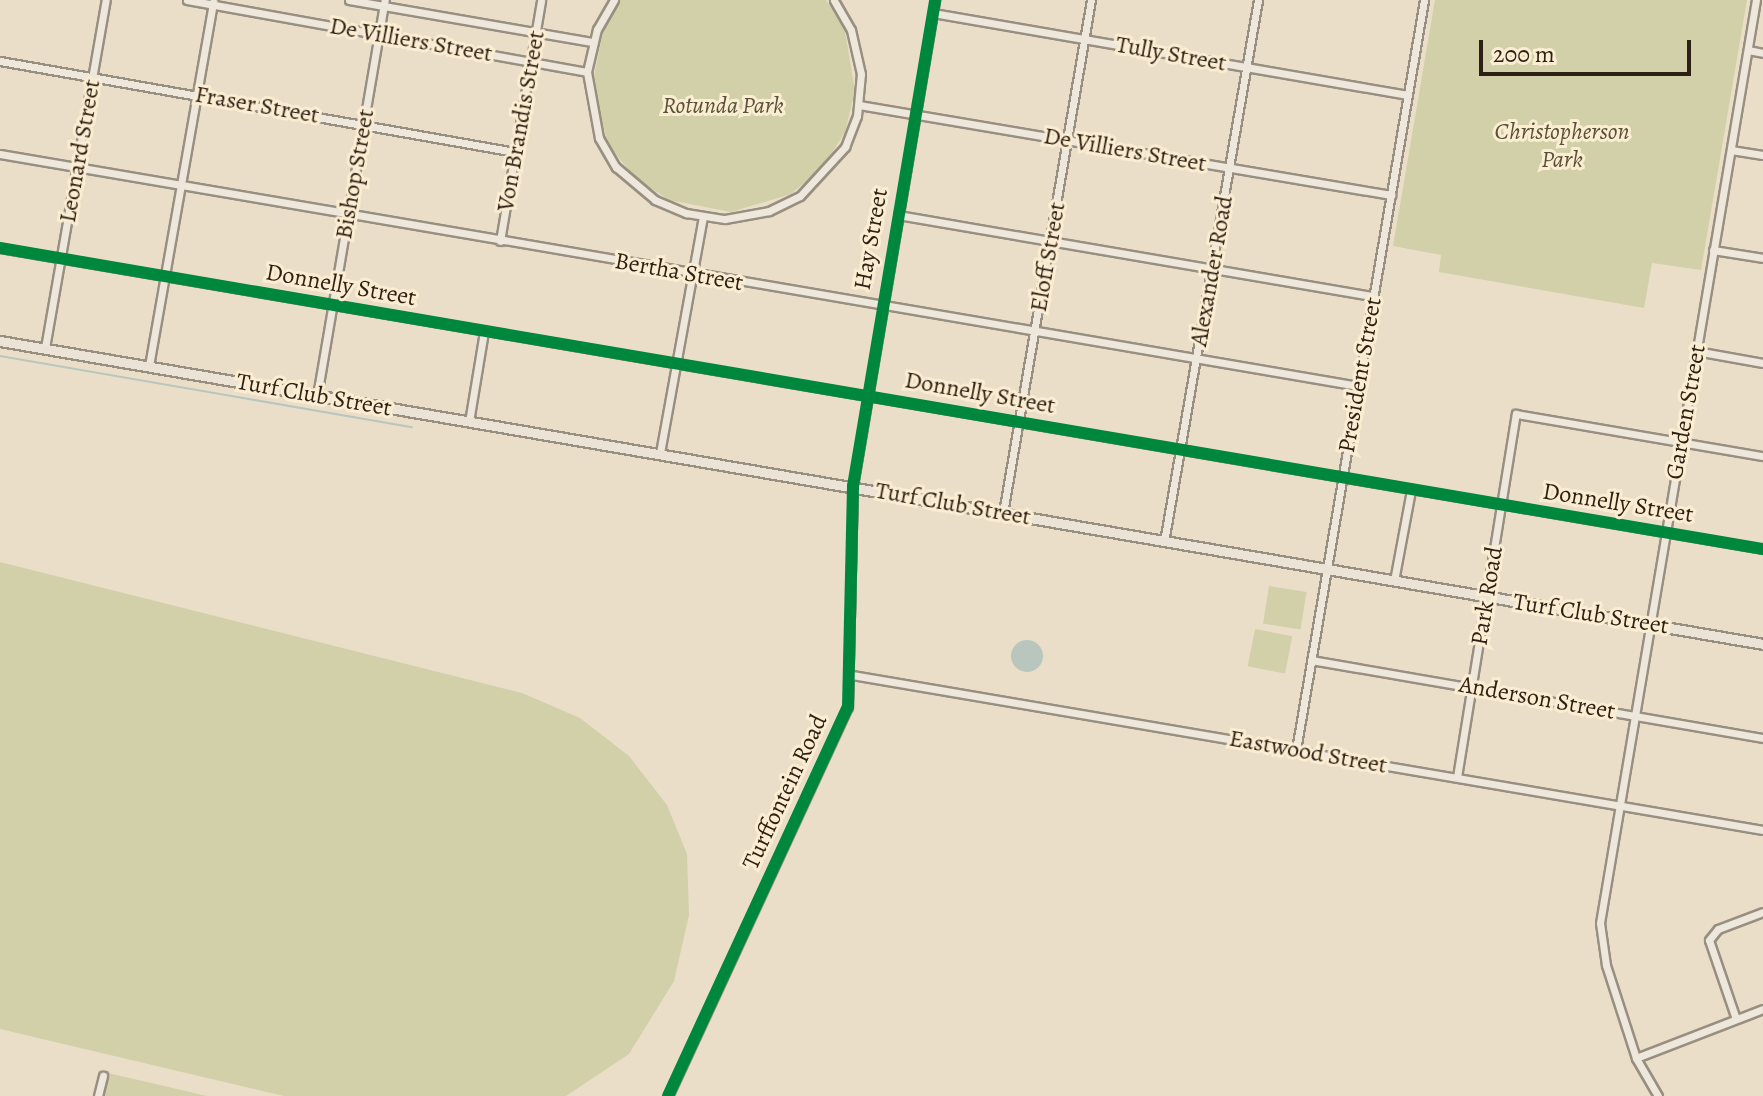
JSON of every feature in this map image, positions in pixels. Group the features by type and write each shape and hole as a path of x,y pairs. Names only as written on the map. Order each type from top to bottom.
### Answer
{"main road":[{"name":"Turf Club Street","path":"0,341 1763,644"}],"street":[{"name":"Leonard Street","path":"45,348 106,0"},
{"name":"De Villiers Street","path":"187,0 213,2 587,72"},
{"name":"De Villiers Street","path":"349,0 385,3 593,42"},
{"name":"Von Brandis Street","path":"500,241 541,0"},
{"path":"614,0 593,42 587,72 593,122 616,167 655,200 703,217 758,214 809,190 839,157 859,105 856,44 834,0"},
{"name":"Hay Street","path":"853,486 935,0"},
{"name":"Eloff Street","path":"1003,513 1091,0"},
{"name":"Alexander Road","path":"1164,542 1258,0"},
{"name":"President Street","path":"1296,750 1424,0"},
{"name":"Garden Street","path":"1658,1096 1636,1058 1600,934 1649,623 1756,0"},
{"path":"149,366 213,2"},
{"name":"Bishop Street","path":"317,396 385,3"},
{"name":"Tully Street","path":"933,13 1408,95"},
{"path":"1748,50 1763,53"},
{"name":"Fraser Street","path":"0,61 515,152"},
{"name":"De Villiers Street","path":"859,105 1391,195"},
{"path":"1731,150 1763,155"},
{"name":"Bertha Street","path":"0,154 1358,386"},
{"path":"898,215 1373,296"},
{"path":"660,453 690,273 703,217"},
{"name":"Donnelly Street","path":"0,248 1763,549"},
{"path":"1713,250 1763,258"},
{"path":"469,422 484,331"},
{"path":"1696,351 1763,363"},
{"name":"Park Road","path":"1457,777 1516,414 1680,442"},
{"path":"1680,442 1763,456"},
{"name":"Turffontein Road","path":"668,1096 840,729 852,675 853,486"},
{"path":"1394,581 1411,490"},
{"name":"Anderson Street","path":"1311,660 1763,738"},
{"name":"Eastwood Street","path":"852,675 1763,830"},
{"path":"1736,1019 1709,940 1718,929 1763,912"},
{"path":"1636,1058 1763,1009"},
{"path":"98,1096 103,1076"}],"green space":[{"name":"Rotunda Park","path":"620,0 826,0 845,31 855,91 845,132 823,167 791,194 731,212 669,200 634,177 608,144 592,86 604,27"},
{"name":"Christopherson Park","path":"1435,0 1747,0 1701,270 1652,263 1644,308 1439,272 1441,255 1393,246"},
{"path":"0,562 522,693 580,718 629,756 667,805 687,854 689,915 674,981 629,1054 566,1096 284,1096 0,1029"},
{"path":"1269,586 1307,592 1301,629 1263,624"},
{"path":"1255,629 1292,636 1285,674 1248,666"},
{"path":"108,1073 207,1096 103,1096"}],"shaded area":[{"path":"1027,640 1038,645 1043,656 1038,667 1027,672 1016,667 1011,656 1016,645"}],"waterway":[{"path":"0,356 412,427"}],"cycle path":[{"path":"668,1096 848,707 853,486 935,0"},
{"path":"0,248 1763,549"}]}
